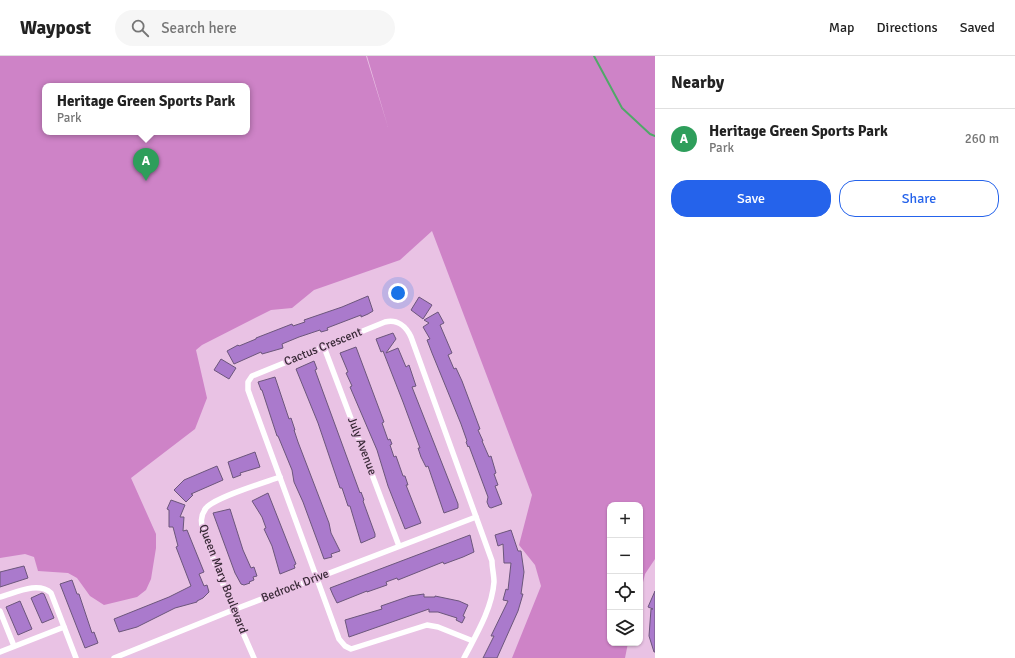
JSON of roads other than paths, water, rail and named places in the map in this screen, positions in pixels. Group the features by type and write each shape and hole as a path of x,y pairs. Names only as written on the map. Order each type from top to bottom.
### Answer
{"street":[{"name":"Cactus Crescent","path":"472,641 438,627 427,625 351,649 345,646 339,639 248,390 248,382 252,376 259,372 388,322 398,323 405,327 411,337 476,517"},
{"name":"July Avenue","path":"324,347 400,546"},
{"name":"Queen Mary Boulevard","path":"254,658 233,610 203,532 201,524 202,514 216,501 280,477"},
{"name":"Bedrock Drive","path":"114,658 317,577 476,517"},
{"path":"464,658 489,605 494,582 492,561 476,517"},
{"path":"0,597 36,587 46,589 51,593 76,658"},
{"path":"0,611 14,646"},
{"path":"0,652 64,627"}],"waterway":[{"path":"594,56 622,108 650,134 655,136"}],"place":[{"name":"Heritage Green Sports Park","path":"146,181"}]}
